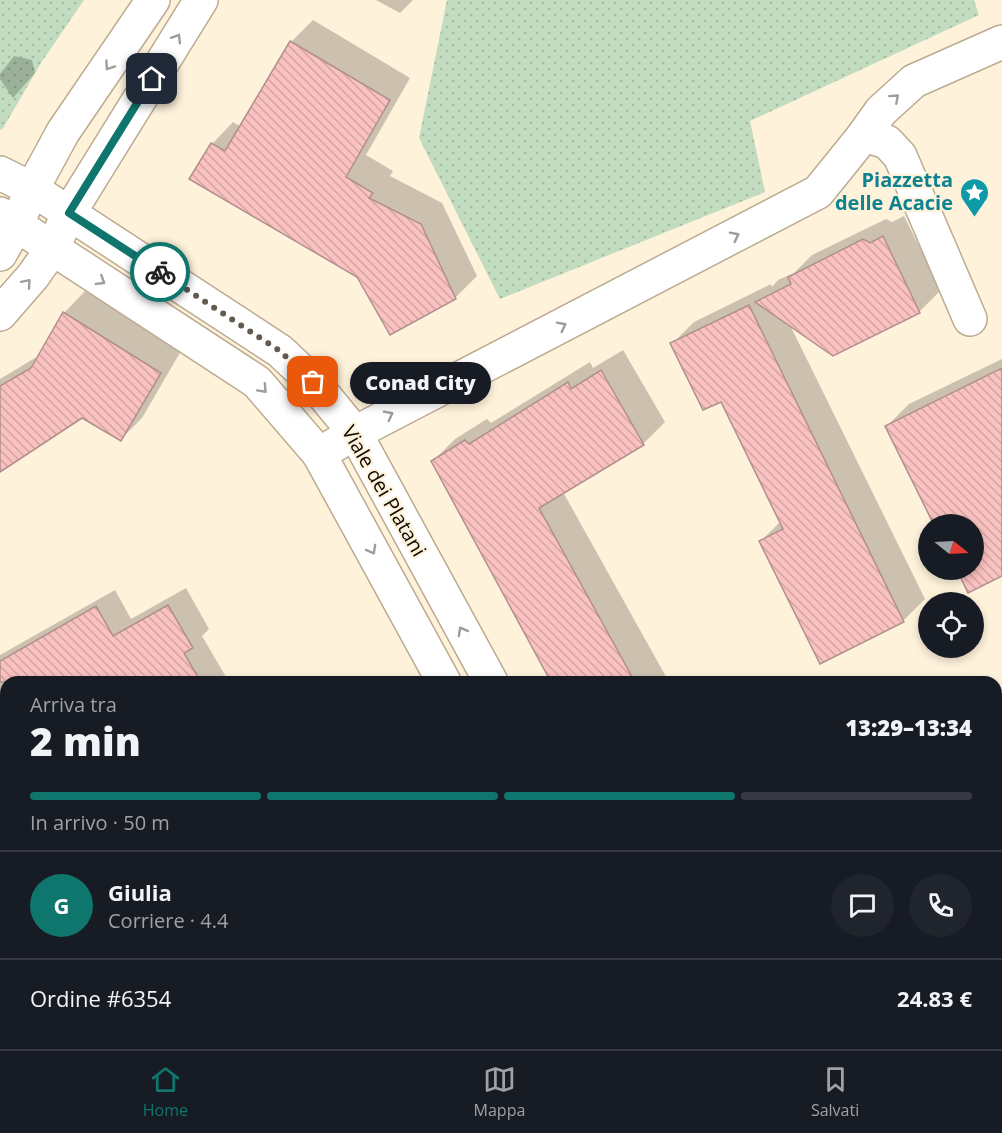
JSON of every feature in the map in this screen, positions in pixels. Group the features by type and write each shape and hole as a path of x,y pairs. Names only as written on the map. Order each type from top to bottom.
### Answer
{"street":[{"path":"0,254 8,219 32,189 63,132 153,0"},
{"path":"0,314 33,276 52,249 69,213 201,0"},
{"path":"319,454 355,433 818,192 881,111 914,81 1002,42"},
{"path":"864,135 887,142 900,156 970,319"},
{"name":"Viale dei Platani","path":"0,173 32,189 280,351 313,382 355,433 488,676"},
{"name":"Viale dei Platani","path":"8,219 257,382 319,454 441,676"}],"green space":[{"path":"0,0 84,0 41,63 2,130 0,129"},
{"path":"447,0 974,0 979,15 750,121 765,192 500,299 419,138"}],"building":[{"path":"290,41 390,100 346,177 373,193 369,198 421,224 456,299 390,335 357,277 189,179 211,143 225,151"},
{"path":"883,236 920,313 833,356 755,302 791,284 788,277 863,239 870,243"},
{"path":"749,305 904,622 820,664 759,541 783,529 721,402 703,410 670,343"},
{"path":"63,312 161,373 121,441 82,418 0,472 0,386 31,368"},
{"path":"1002,368 1002,576 968,592 962,580 984,580 984,514 929,514 885,426"},
{"path":"601,370 644,445 539,508 632,676 548,676 431,461 465,440 469,444 568,382 571,389"},
{"path":"168,605 193,648 184,653 197,676 0,676 0,661 96,606 113,636"}],"way so far":[{"path":"160,272 280,351 313,382"}],"place":[{"name":"Piazzetta delle Acacie","path":"974,218"},
{"name":"Conad City","path":"313,382"}],"route":[{"path":"152,79 69,213 160,272"}]}
